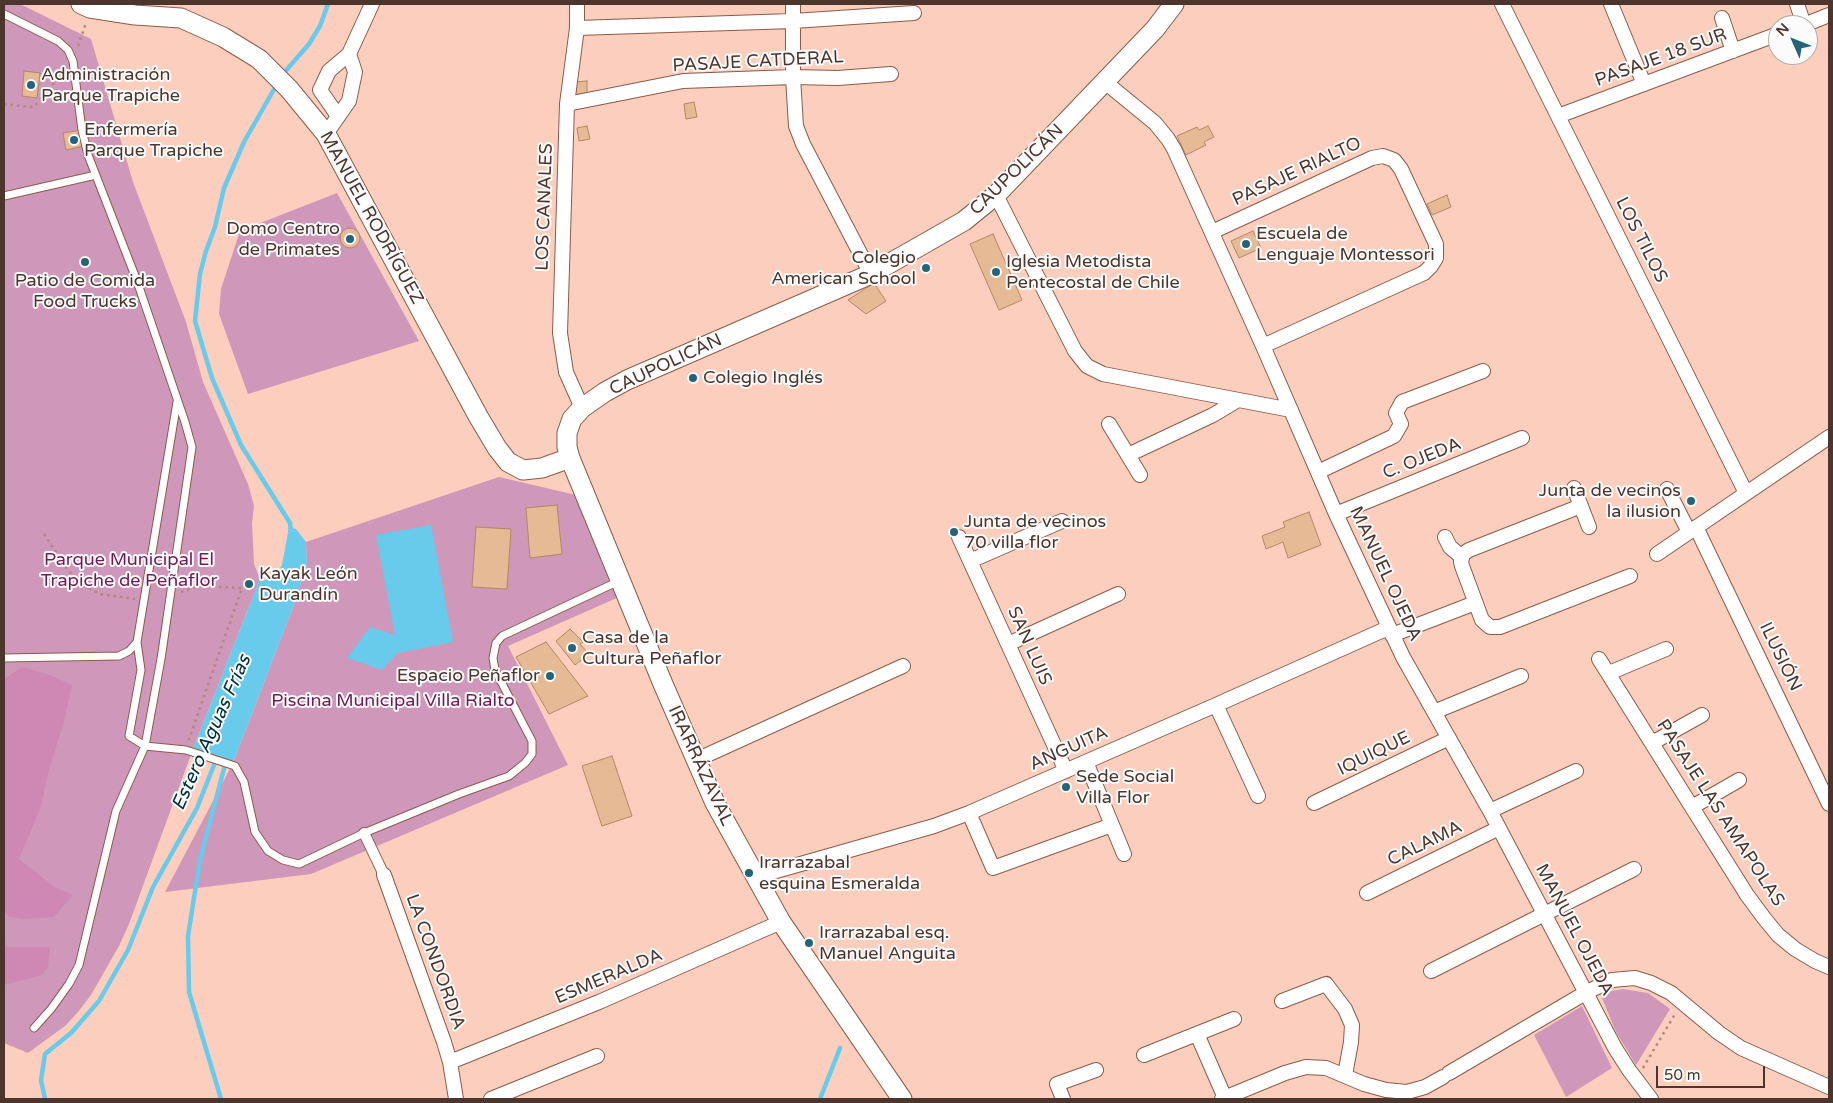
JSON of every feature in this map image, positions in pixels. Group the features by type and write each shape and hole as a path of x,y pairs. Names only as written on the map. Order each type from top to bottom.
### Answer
{"main road":[{"name":"CAUPOLICÁN","path":"582,408 605,392 628,380 871,274 964,221 996,195 1155,29 1174,4"},
{"name":"MANUEL RODRÍGUEZ","path":"85,6 135,15 181,18 223,37 259,59 289,89 326,134 478,416 508,462 523,470 542,468 570,458"},
{"name":"IRARRÁZAVAL","path":"582,408 572,419 567,433 567,447 570,458 715,803 781,922 902,1099"}],"street":[{"path":"338,116 320,90 329,72 349,54 372,4"},
{"name":"LOS CANALES","path":"577,4 577,28 567,104 560,333 566,372 582,408"},
{"path":"793,4 792,77 796,126 803,144 871,274"},
{"name":"LOS TILOS","path":"1502,4 1746,493"},
{"path":"1611,4 1644,84"},
{"path":"577,28 793,21 914,13"},
{"path":"1722,18 1733,51"},
{"name":"PASAJE 18 SUR","path":"1558,116 1768,38"},
{"path":"326,134 349,101 354,72 349,54"},
{"name":"PASAJE CATDERAL","path":"567,104 684,81 792,77 838,78 891,74"},
{"name":"MANUEL OJEDA","path":"1105,82 1155,123 1168,139 1212,232 1336,514 1412,675 1490,811 1615,1048 1651,1099"},
{"name":"PASAJE RIALTO","path":"1212,232 1372,158 1383,156 1394,160 1401,169 1436,244 1436,258 1424,273 1263,346"},
{"path":"996,195 1075,351 1087,366 1103,374 1290,410"},
{"path":"1318,472 1394,436 1401,424 1396,413 1402,402 1483,371"},
{"path":"1128,454 1213,415 1238,400"},
{"path":"1109,424 1140,475"},
{"path":"1658,554 1829,437"},
{"name":"C. OJEDA","path":"1336,514 1522,438"},
{"path":"1574,488 1589,527"},
{"name":"ILUSIÓN","path":"1667,489 1693,530 1829,804"},
{"path":"1581,506 1468,550 1462,557 1462,566 1475,603 1485,624 1490,627 1500,627 1630,576"},
{"path":"970,561 1062,521"},
{"name":"SAN LUIS","path":"959,537 1066,771"},
{"path":"1445,537 1450,547 1462,557"},
{"path":"1008,644 1118,594"},
{"name":"ANGUITA","path":"755,877 934,826 969,813 1390,631 1475,603"},
{"path":"1609,673 1666,649"},
{"name":"PASAJE LAS AMAPOLAS","path":"1599,658 1764,918 1794,949 1829,967"},
{"path":"696,760 903,666"},
{"path":"1434,712 1521,676"},
{"path":"1216,705 1258,796"},
{"path":"1652,743 1702,715"},
{"name":"IQUIQUE","path":"1314,803 1449,738"},
{"path":"1086,762 1124,854"},
{"path":"1490,811 1576,771"},
{"path":"1692,807 1739,780"},
{"path":"969,813 993,868 1112,825"},
{"name":"CALAMA","path":"1367,894 1499,828"},
{"path":"364,833 384,875"},
{"path":"1431,971 1634,869"},
{"name":"LA CONDORDIA","path":"384,875 434,1012 450,1062 456,1099"},
{"name":"ESMERALDA","path":"450,1062 599,1002 781,922"},
{"path":"1197,1034 1223,1099 1285,1073 1306,1067 1326,1068 1364,1084 1407,1096 1586,992 1612,980 1635,978 1651,982 1682,1002 1719,1033 1741,1048 1829,1088"},
{"path":"1282,1001 1326,984 1345,1009 1352,1025 1345,1075"},
{"path":"1144,1055 1234,1019"},
{"path":"491,1099 597,1056"},
{"path":"1063,1099 1057,1084 1096,1070"}],"lane":[{"path":"4,14 58,41 68,50 73,60 82,130 88,155 137,281 192,447 161,659 145,746 116,811 79,965 52,1009 34,1028"},
{"path":"4,196 96,174"},
{"path":"177,399 137,642 141,670 129,736 145,746 186,750 235,766 244,782 255,832 268,851 283,860 299,864 364,833 459,794 509,776 525,763 532,754 532,741 495,670 493,658 496,643 502,636 620,580"},
{"path":"4,658 119,656 130,651 137,642"}],"path":[{"path":"4,104 30,108 35,106 73,60 83,34 85,6"},
{"path":"44,534 67,569 81,584 100,594 144,601"},
{"path":"170,597 198,586 242,588 186,750"},
{"path":"1636,1080 1682,1002"}],"green space":[{"name":"Parque Municipal El Trapiche de Peñaflor","path":"4,4 20,4 91,39 133,182 186,322 203,382 248,484 254,506 252,523 254,564 260,579 193,749 129,924 119,946 91,995 78,1012 65,1026 28,1053 4,1043"},
{"path":"337,193 419,341 248,394 219,314 221,289 240,231"},
{"name":"Piscina Municipal Villa Rialto","path":"499,477 576,495 619,597 508,646 568,765 311,874 165,892 233,763 295,602 307,564 306,542"},
{"path":"1623,989 1648,993 1670,1009 1636,1065 1616,1032 1600,993"},
{"path":"1582,1006 1612,1068 1566,1097 1534,1035"}],"shaded area":[{"path":"22,667 50,675 72,685 40,809 19,859 53,886 73,895 54,917 25,919 9,917 4,910 4,679"},
{"path":"4,942 9,947 50,947 48,967 42,975 4,985"}],"water":[{"path":"431,525 453,642 398,653 382,670 347,658 370,627 395,635 376,535"},
{"path":"289,527 296,529 306,542 307,564 295,602 233,763 193,749 260,579 274,578 282,565"}],"building":[{"name":"Administración Parque Trapiche","path":"24,71 40,73 37,98 22,96"},
{"path":"587,81 587,96 574,96 574,82"},
{"path":"694,102 697,117 686,119 684,104"},
{"path":"587,126 590,139 579,141 577,128"},
{"path":"1208,126 1214,137 1204,142 1206,145 1186,155 1177,136 1197,127 1199,130"},
{"name":"Enfermería Parque Trapiche","path":"82,130 84,146 66,150 63,133"},
{"path":"1447,195 1451,207 1432,215 1427,204"},
{"name":"Domo Centro de Primates","path":"350,228 357,231 360,238 357,245 350,248 343,245 340,238 343,231"},
{"name":"Escuela de Lenguaje Montessori","path":"1253,231 1261,248 1239,258 1231,241"},
{"name":"Iglesia Metodista Pentecostal de Chile","path":"993,234 1022,300 999,310 970,244"},
{"path":"874,283 886,301 866,314 848,300"},
{"path":"557,505 562,554 530,558 526,508"},
{"path":"1309,512 1321,545 1288,558 1283,542 1266,549 1262,536 1285,527 1283,522"},
{"path":"476,527 511,529 507,589 472,587"},
{"name":"Casa de la Cultura Peñaflor","path":"570,629 583,642 580,644 586,651 582,654 584,658 575,665 556,641"},
{"name":"Espacio Peñaflor","path":"546,642 588,696 549,714 516,657"},
{"path":"612,756 632,816 602,826 582,766"}],"waterway":[{"name":"Estero Aguas Frías","path":"282,75 309,44 320,26 328,4"},
{"name":"Estero Aguas Frías","path":"277,84 244,142 224,188 215,227 200,274 195,321 212,378 241,445 290,523 291,532"},
{"name":"Estero Aguas Frías","path":"45,1099 41,1080 45,1054 71,1033 99,1001 128,950 153,887 197,808 216,760"},
{"path":"221,1099 189,992 188,936 200,860 226,761"},
{"path":"820,1099 840,1048"}],"place":[{"name":"Administración Parque Trapiche","path":"31,85"},
{"name":"Enfermería Parque Trapiche","path":"74,140"},
{"name":"Domo Centro de Primates","path":"350,239"},
{"name":"Escuela de Lenguaje Montessori","path":"1246,244"},
{"name":"Patio de Comida Food Trucks","path":"85,262"},
{"name":"Colegio American School","path":"926,268"},
{"name":"Iglesia Metodista Pentecostal de Chile","path":"996,272"},
{"name":"Colegio Inglés","path":"693,378"},
{"name":"Junta de vecinos la ilusion","path":"1691,501"},
{"name":"Junta de vecinos 70 villa flor","path":"954,532"},
{"name":"Kayak León Durandín","path":"249,584"},
{"name":"Casa de la Cultura Peñaflor","path":"572,648"},
{"name":"Espacio Peñaflor","path":"550,676"},
{"name":"Sede Social Villa Flor","path":"1066,787"},
{"name":"Irarrazabal esquina Esmeralda","path":"749,873"},
{"name":"Irarrazabal esq. Manuel Anguita","path":"809,943"}]}
